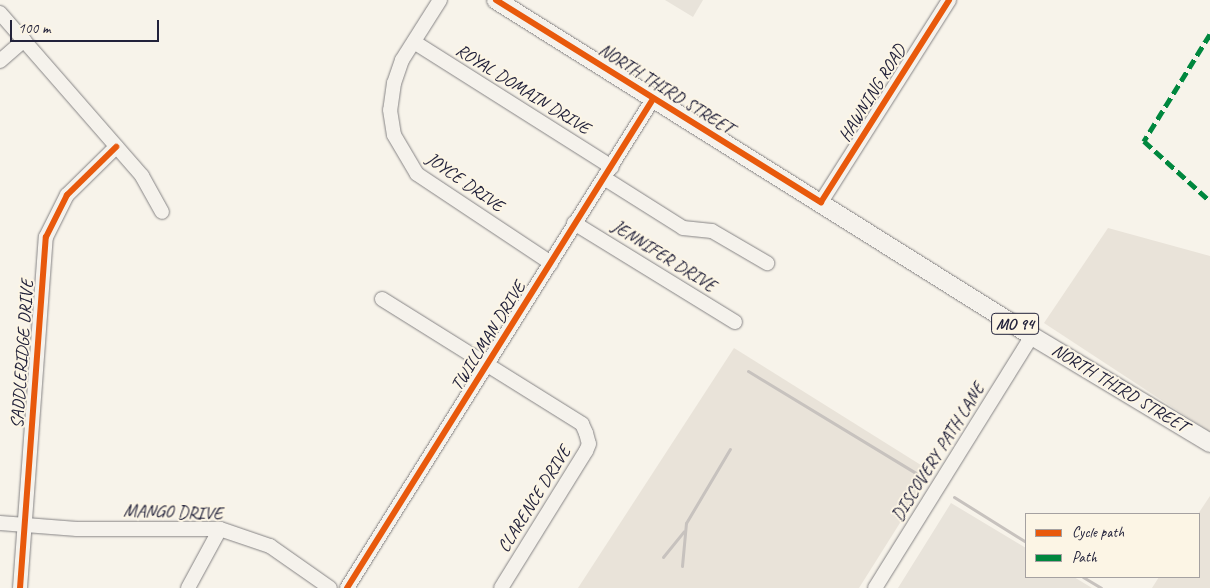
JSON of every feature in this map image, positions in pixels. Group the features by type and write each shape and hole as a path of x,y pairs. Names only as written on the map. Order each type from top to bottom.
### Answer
{"main road":[{"name":"NORTH THIRD STREET","path":"496,0 1032,336 1210,443"}],"street":[{"name":"JOYCE DRIVE","path":"440,0 402,60 390,96 390,122 408,162 417,174 551,263"},
{"name":"HAWNING ROAD","path":"821,202 949,0"},
{"path":"0,13 142,176 162,212"},
{"path":"0,61 24,40"},
{"name":"ROYAL DOMAIN DRIVE","path":"414,42 608,172 683,228 712,231 767,263"},
{"name":"TWILLMAN DRIVE","path":"347,588 653,99"},
{"name":"SADDLERIDGE DRIVE","path":"20,588 46,237 67,195 116,147"},
{"name":"JENNIFER DRIVE","path":"574,223 735,322"},
{"name":"CLARENCE DRIVE","path":"382,299 582,424 588,444 501,588"},
{"name":"DISCOVERY PATH LANE","path":"875,588 1032,336"},
{"name":"MANGO DRIVE","path":"0,523 25,523 77,528 220,530 270,546 330,588"},
{"path":"188,588 220,530"}],"shaded area":[{"path":"665,0 703,0 693,17"},
{"path":"1108,228 1210,256 1210,432 1044,323"},
{"path":"734,348 932,472 859,588 578,588"},
{"path":"1210,496 1210,588 1152,588 1158,578 1200,578 1199,513"},
{"path":"951,503 1025,547 1025,578 1076,578 1092,588 898,588"}],"waterway":[{"path":"748,371 919,475"},
{"path":"682,566 686,523 730,449"},
{"path":"954,497 1025,541"},
{"path":"663,557 684,531"},
{"path":"1085,578 1101,588"}],"marked path":[{"path":"1210,34 1144,141 1210,201"}],"cycle path":[{"path":"496,0 821,202 949,0"},
{"path":"347,588 653,99"},
{"path":"20,588 46,237 67,195 116,147"}]}
